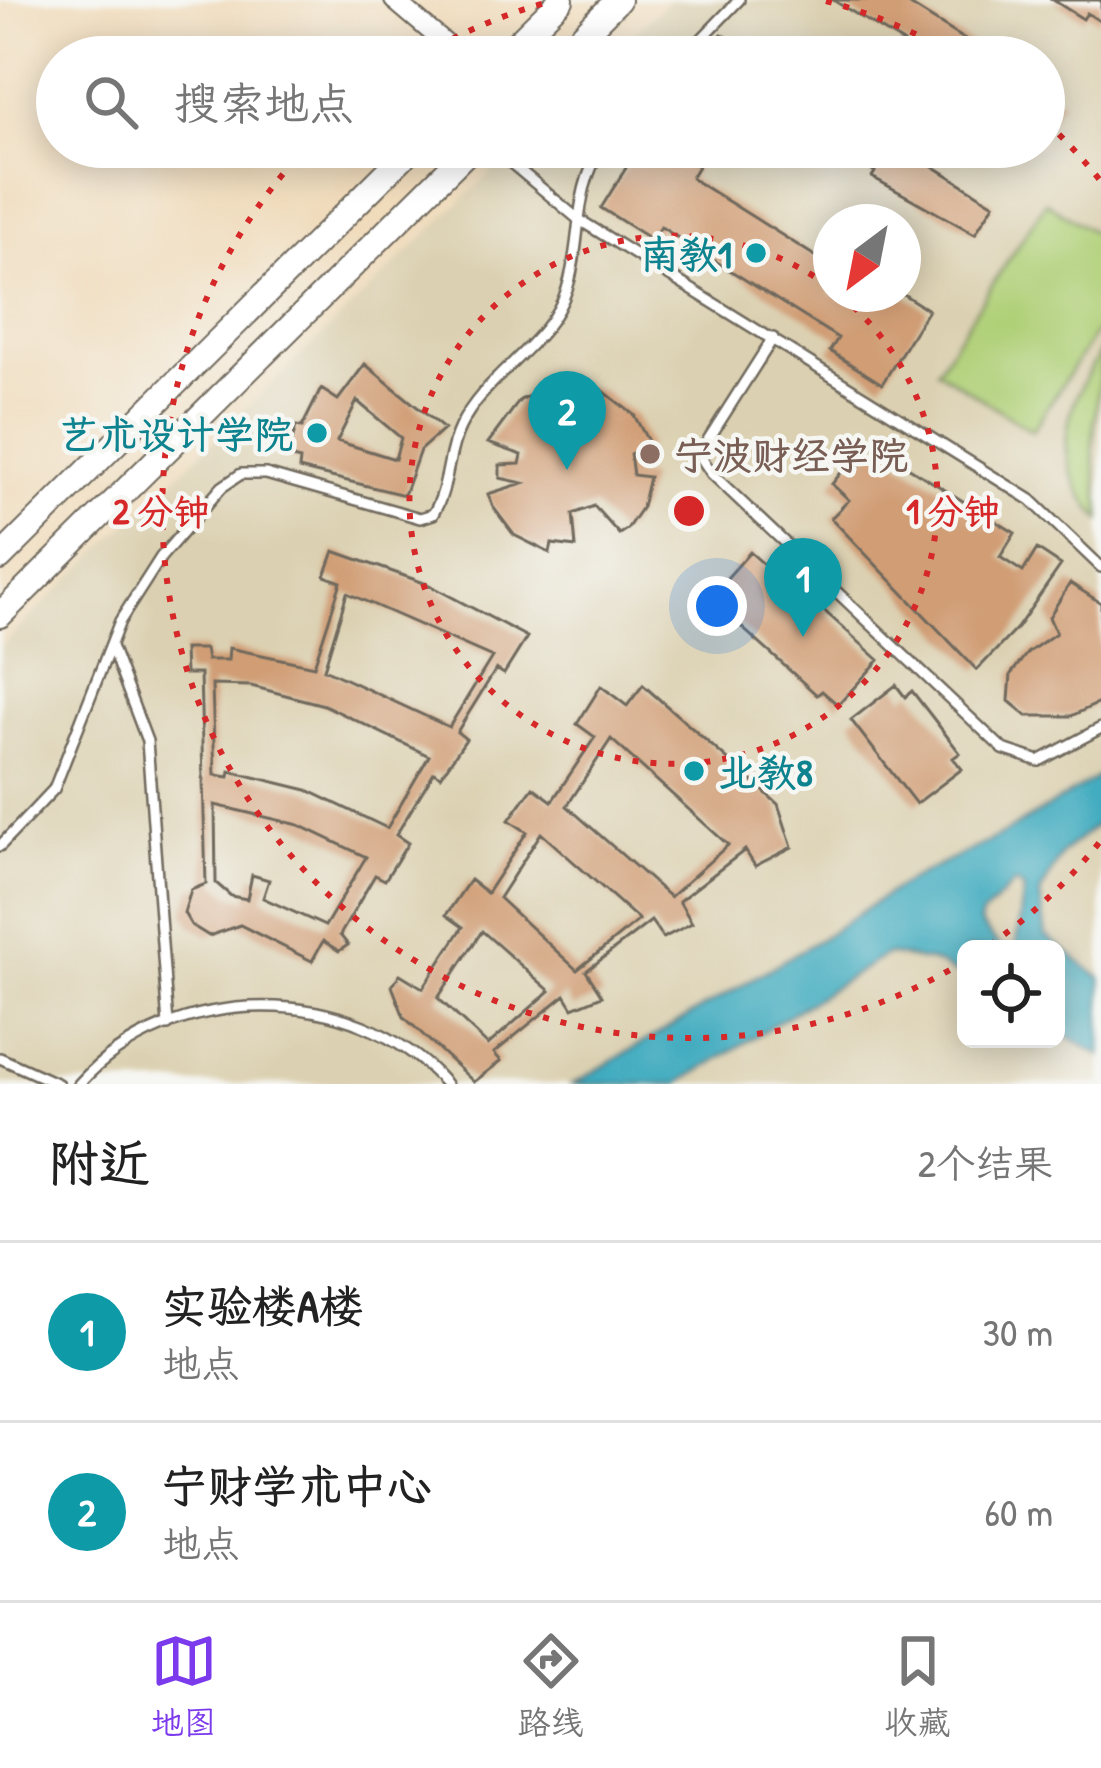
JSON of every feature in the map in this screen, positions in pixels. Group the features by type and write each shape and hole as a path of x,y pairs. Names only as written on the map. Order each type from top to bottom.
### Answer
{"main road":[{"path":"524,36 561,0"},
{"path":"582,36 618,0"},
{"path":"0,558 392,168"},
{"path":"0,615 451,168"}],"street":[{"path":"394,0 436,36"}],"lane":[{"path":"704,36 739,0"},
{"path":"517,168 578,219 1031,500 1101,567"},
{"path":"0,846 54,789 120,621 161,557 241,473 266,474 420,518 433,514 444,496 459,428 503,370 552,323 568,287 583,185 592,168"},
{"path":"773,338 707,440 702,459 712,474 1003,749 1040,761 1101,728"},
{"path":"111,646 147,741 169,1025"},
{"path":"80,1084 144,1034 202,1012 263,1005 325,1013 382,1035 446,1084"},
{"path":"0,1058 58,1084"}],"shaded area":[{"name":"宁波财经学院","path":"669,0 1101,0 1101,1084 0,1084 0,647 495,168 1065,168 1065,36 632,36"}],"green space":[{"path":"1046,202 1101,238 1101,324 1032,431 937,370"},
{"path":"1101,351 1093,445 1101,520 1073,477 1067,436 1078,394"}],"water":[{"path":"1101,775 1101,821 1062,853 1040,894 1046,936 1051,940 1017,940 1024,889 1015,883 982,915 980,924 994,940 957,940 957,974 933,962 887,954 678,1084 573,1084 820,939 909,880 1000,836"},
{"path":"1065,951 1101,978 1101,1056 1065,1034"}],"building":[{"path":"833,0 902,0 959,36 892,36"},
{"path":"1053,0 1101,0 1101,22 1087,13 1083,19"},
{"name":"南教1","path":"626,168 697,168 691,178 813,255 813,312 921,312 921,306 928,310 882,384 830,351 838,338 661,227 652,240 601,208"},
{"path":"869,168 936,168 994,204 975,234 872,177 875,172"},
{"name":"艺术设计学院","path":"365,364 444,429 420,450 404,495 299,469 300,460 288,457 296,426 302,427 321,389 338,400","holes":["357,401 401,438 395,459 337,441"]},
{"path":"561,383 602,390 634,415 650,445 630,454 633,475 649,477 642,507 627,529 619,534 594,506 573,514 576,547 552,544 550,553 514,535 493,507 488,494 523,483 500,478 500,465 520,464 522,455 488,443 520,400 534,394 542,412 563,407"},
{"path":"872,445 1015,533 1000,557 1023,572 1037,549 1061,565 1017,628 977,670 831,518 849,500 832,484 851,460 860,465"},
{"path":"334,551 427,584 527,637 504,674 496,669 457,732 466,739 441,776 434,772 396,835 408,843 385,880 375,875 340,935 348,945 339,951 323,941 312,961 240,925 209,936 191,925 184,913 191,890 206,884 200,674 185,674 184,649 205,649 207,660 228,660 229,648 314,666 341,582 325,576","holes":["347,593 492,657 449,727 324,669","212,685 251,686 324,705 429,756 387,828 307,790 230,771 229,777 215,775","215,805 299,825 366,857 325,926 263,898 269,880 252,875 247,899 231,896 216,883"]},
{"path":"750,552 768,568 772,564 879,660 838,705 822,691 817,695 727,614 737,602 720,586"},
{"path":"1070,583 1101,603 1101,702 1071,716 1027,716 1009,701 1011,674 1027,653 1056,633 1049,617"},
{"path":"643,685 778,804 792,847 755,866 745,850 679,901 692,923 663,938 651,921 586,971 602,996 573,1008 565,995 494,1053 501,1061 474,1082 404,1017 392,986 400,974 423,988 463,927 446,915 470,880 487,893 527,832 509,820 533,787 552,801 595,737 577,724 601,686 627,706","holes":["611,739 728,845 670,897 567,806","541,833 639,920 577,970 499,898","482,931 550,991 488,1045 438,998"]},
{"path":"896,685 905,697 912,691 960,753 953,758 962,769 916,804 851,720"}],"place":[{"name":"南教1","path":"756,253"},
{"name":"艺术设计学院","path":"317,433"},
{"name":"宁波财经学院","path":"650,454"},
{"name":"宁财学术中心","path":"567,470"},
{"name":"实验楼A楼","path":"803,637"},
{"name":"北教8","path":"694,771"}]}
